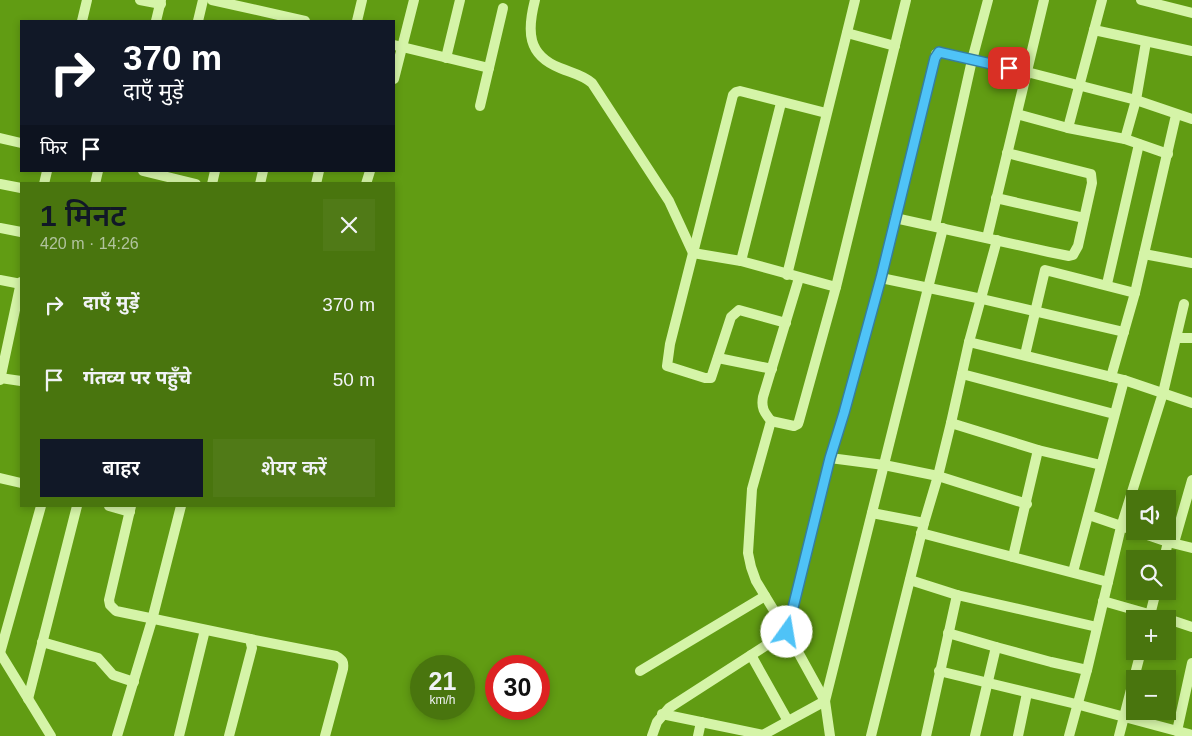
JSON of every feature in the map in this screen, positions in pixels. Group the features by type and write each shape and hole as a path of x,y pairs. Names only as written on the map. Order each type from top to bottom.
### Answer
{"street":[{"path":"82,20 87,0"},
{"path":"140,0 161,2 156,20"},
{"path":"198,20 203,0"},
{"path":"212,0 299,20"},
{"path":"357,20 362,0"},
{"path":"395,70 398,46 414,0"},
{"path":"446,58 460,0"},
{"path":"535,0 529,29 531,40 536,50 550,64 580,75 592,83 665,194 693,253"},
{"path":"787,275 855,0"},
{"path":"799,278 762,405 763,411 771,421 794,426 798,424 836,287 906,0"},
{"path":"828,735 824,701 927,286 972,60 988,0"},
{"path":"987,238 1044,0"},
{"path":"1068,128 1102,0"},
{"path":"1141,0 1192,13"},
{"path":"480,106 503,8"},
{"path":"254,20 257,10"},
{"path":"1094,30 1192,52"},
{"path":"846,33 895,46"},
{"path":"1125,138 1136,100 1146,42"},
{"path":"398,46 489,68"},
{"path":"652,736 657,722 669,708 787,632 830,458 881,278 936,54 943,53 1027,72 1136,100 1192,119"},
{"path":"786,323 739,310 731,317 711,378 667,366 670,344 733,96 736,92 740,92 826,113"},
{"path":"741,261 781,102"},
{"path":"1016,114 1068,128 1125,138 1168,154"},
{"path":"1111,377 1135,293 1176,115"},
{"path":"0,138 20,143"},
{"path":"1107,284 1139,144"},
{"path":"895,218 1073,256 1078,246 1092,183 1091,174 1007,153"},
{"path":"146,172 188,182"},
{"path":"0,184 20,188"},
{"path":"996,198 1084,218"},
{"path":"0,228 20,232"},
{"path":"871,736 922,528 938,476 969,342 997,240"},
{"path":"1026,355 1049,252"},
{"path":"693,253 741,261 836,287"},
{"path":"1144,254 1192,263"},
{"path":"1045,270 1107,284 1135,293"},
{"path":"881,278 927,286 1124,332"},
{"path":"0,280 20,283"},
{"path":"20,292 17,321 5,338 0,378 20,381"},
{"path":"1069,736 1076,704 1087,670 1121,527 1163,393 1184,304"},
{"path":"1177,338 1192,338"},
{"path":"969,342 1124,380 1192,403"},
{"path":"718,358 772,369"},
{"path":"962,374 1114,414"},
{"path":"1073,572 1124,380"},
{"path":"771,421 752,489 748,545 751,567 756,581 787,632 824,701"},
{"path":"951,423 1038,450 1101,465"},
{"path":"1013,557 1027,504 1038,450"},
{"path":"830,458 884,465 938,476 1027,504"},
{"path":"0,478 20,484"},
{"path":"1168,550 1192,480"},
{"path":"41,507 0,653 51,736"},
{"path":"28,699 76,507"},
{"path":"116,507 131,509 109,600 110,605 116,612 336,656 342,659 343,669 325,736"},
{"path":"117,736 152,620 181,507"},
{"path":"872,513 1013,557 1108,582"},
{"path":"1088,515 1171,543 1192,548"},
{"path":"910,580 957,596 1097,628"},
{"path":"640,670 765,596"},
{"path":"926,736 957,596"},
{"path":"1103,601 1131,610"},
{"path":"1176,622 1192,627"},
{"path":"179,736 205,630"},
{"path":"948,633 1051,662 1087,670"},
{"path":"229,736 252,648 250,639"},
{"path":"42,642 98,658 113,675 134,682"},
{"path":"975,736 996,646"},
{"path":"751,655 788,721"},
{"path":"1119,736 1139,660"},
{"path":"1170,732 1192,663"},
{"path":"940,671 1076,704 1170,732 1192,735"},
{"path":"1018,736 1028,693"},
{"path":"662,714 762,735 824,701"},
{"path":"698,736 701,722"}],"route":[{"path":"787,632 830,458 881,278 936,54 939,52 1009,68"}]}
